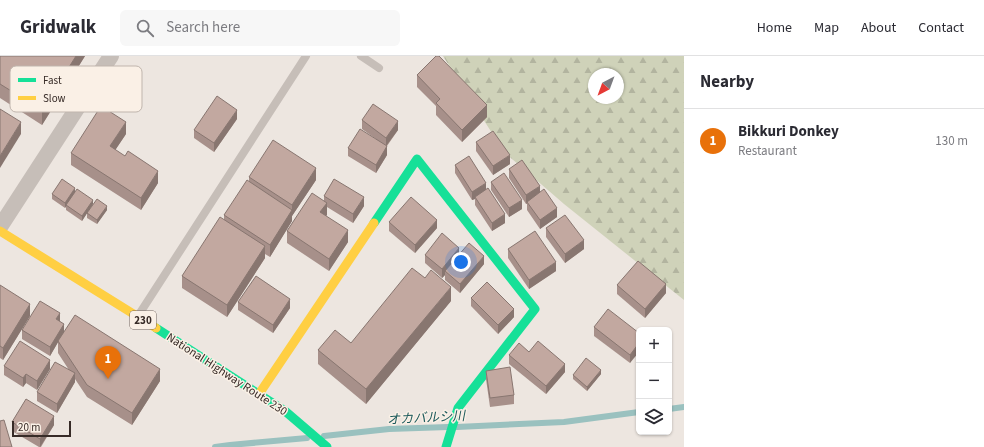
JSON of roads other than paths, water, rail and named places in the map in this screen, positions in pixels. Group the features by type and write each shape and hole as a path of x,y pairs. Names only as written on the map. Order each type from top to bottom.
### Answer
{"main road":[{"path":"259,394 417,159 535,310 458,408 446,447"},
{"name":"National Highway Route 230","path":"0,231 138,316 285,411 327,447"}],"street":[{"path":"105,66 111,56"},
{"path":"0,227 75,112"}],"lane":[{"path":"138,316 306,56"},
{"path":"361,56 379,68"}],"waterway":[{"name":"オカバルシ川","path":"672,409 684,407"},
{"name":"オカバルシ川","path":"457,427 564,422 636,412"},
{"name":"オカバルシ川","path":"324,436 389,429 448,427"},
{"name":"オカバルシ川","path":"215,447 307,438"}],"place":[{"name":"Bikkuri Donkey","path":"108,379"}]}
